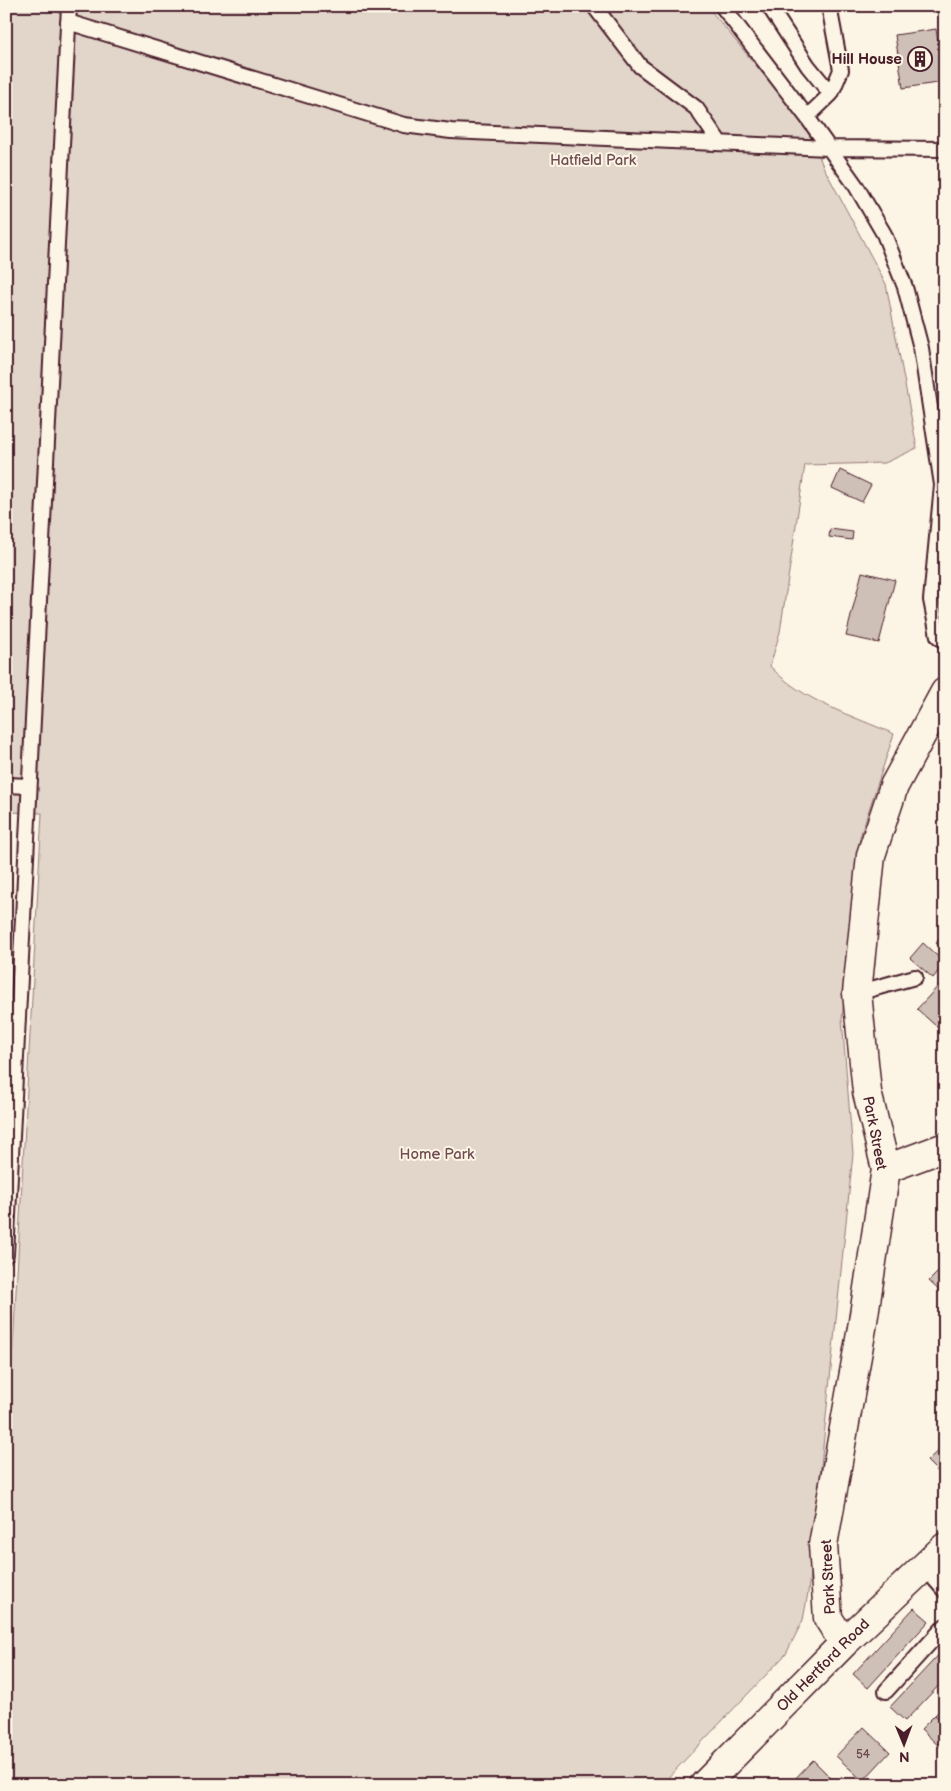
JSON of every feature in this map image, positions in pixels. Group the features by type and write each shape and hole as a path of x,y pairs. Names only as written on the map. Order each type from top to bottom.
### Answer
{"street":[{"name":"Park Street","path":"844,1643 828,1618 823,1545 862,1328 886,1169 867,1092 858,993 871,855 894,786 945,692"},
{"path":"886,1169 945,1147"},
{"name":"Old Hertford Road","path":"704,1785 844,1643 945,1547"}],"lane":[{"path":"6,1255 69,6"},
{"path":"594,6 640,66 696,108 720,144"},
{"path":"722,6 807,117 856,186 884,234 904,287 921,348 942,485 931,600 938,636 945,642"},
{"path":"769,6 808,66 831,94"},
{"path":"807,117 831,94 841,70 830,6"},
{"path":"68,22 404,125 451,131 720,144 828,148 945,149"},
{"path":"6,785 29,786"},
{"path":"858,993 915,977"},
{"path":"924,1567 945,1591"},
{"path":"886,1691 945,1626"}],"green space":[{"name":"Home Park","path":"6,6 707,6 806,126 823,166 886,284 917,448 885,463 805,465 780,632 770,666 797,689 812,698 894,734 860,837 842,1019 853,1154 808,1593 803,1620 786,1654 661,1785 6,1785 6,1476 42,813 8,812 6,845"}],"building":[{"name":"Hill House","path":"936,29 944,82 903,88 895,35"},
{"path":"840,470 871,485 862,502 832,488"},
{"path":"830,529 853,532 852,540 829,537"},
{"path":"862,572 895,580 879,643 846,636"},
{"path":"945,582 945,600 942,599"},
{"path":"945,933 945,952 936,943"},
{"path":"923,943 945,963 933,978 910,958"},
{"path":"941,983 945,987 945,1018 937,1027 917,1009"},
{"path":"945,1018 945,1034 937,1027"},
{"path":"945,1265 945,1296 929,1281"},
{"path":"941,1448 945,1452 945,1479 927,1461"},
{"path":"914,1608 929,1621 868,1688 853,1674"},
{"path":"945,1648 945,1679 905,1721 890,1707"},
{"path":"945,1705 945,1725 935,1715"},
{"path":"935,1715 945,1725 945,1752 921,1729"},
{"path":"864,1727 890,1752 863,1781 836,1756"},
{"path":"813,1760 838,1785 789,1785"}],"place":[{"name":"Hill House","path":"920,59"}],"park label":[{"name":"Hatfield Park","path":"593,160"}]}
